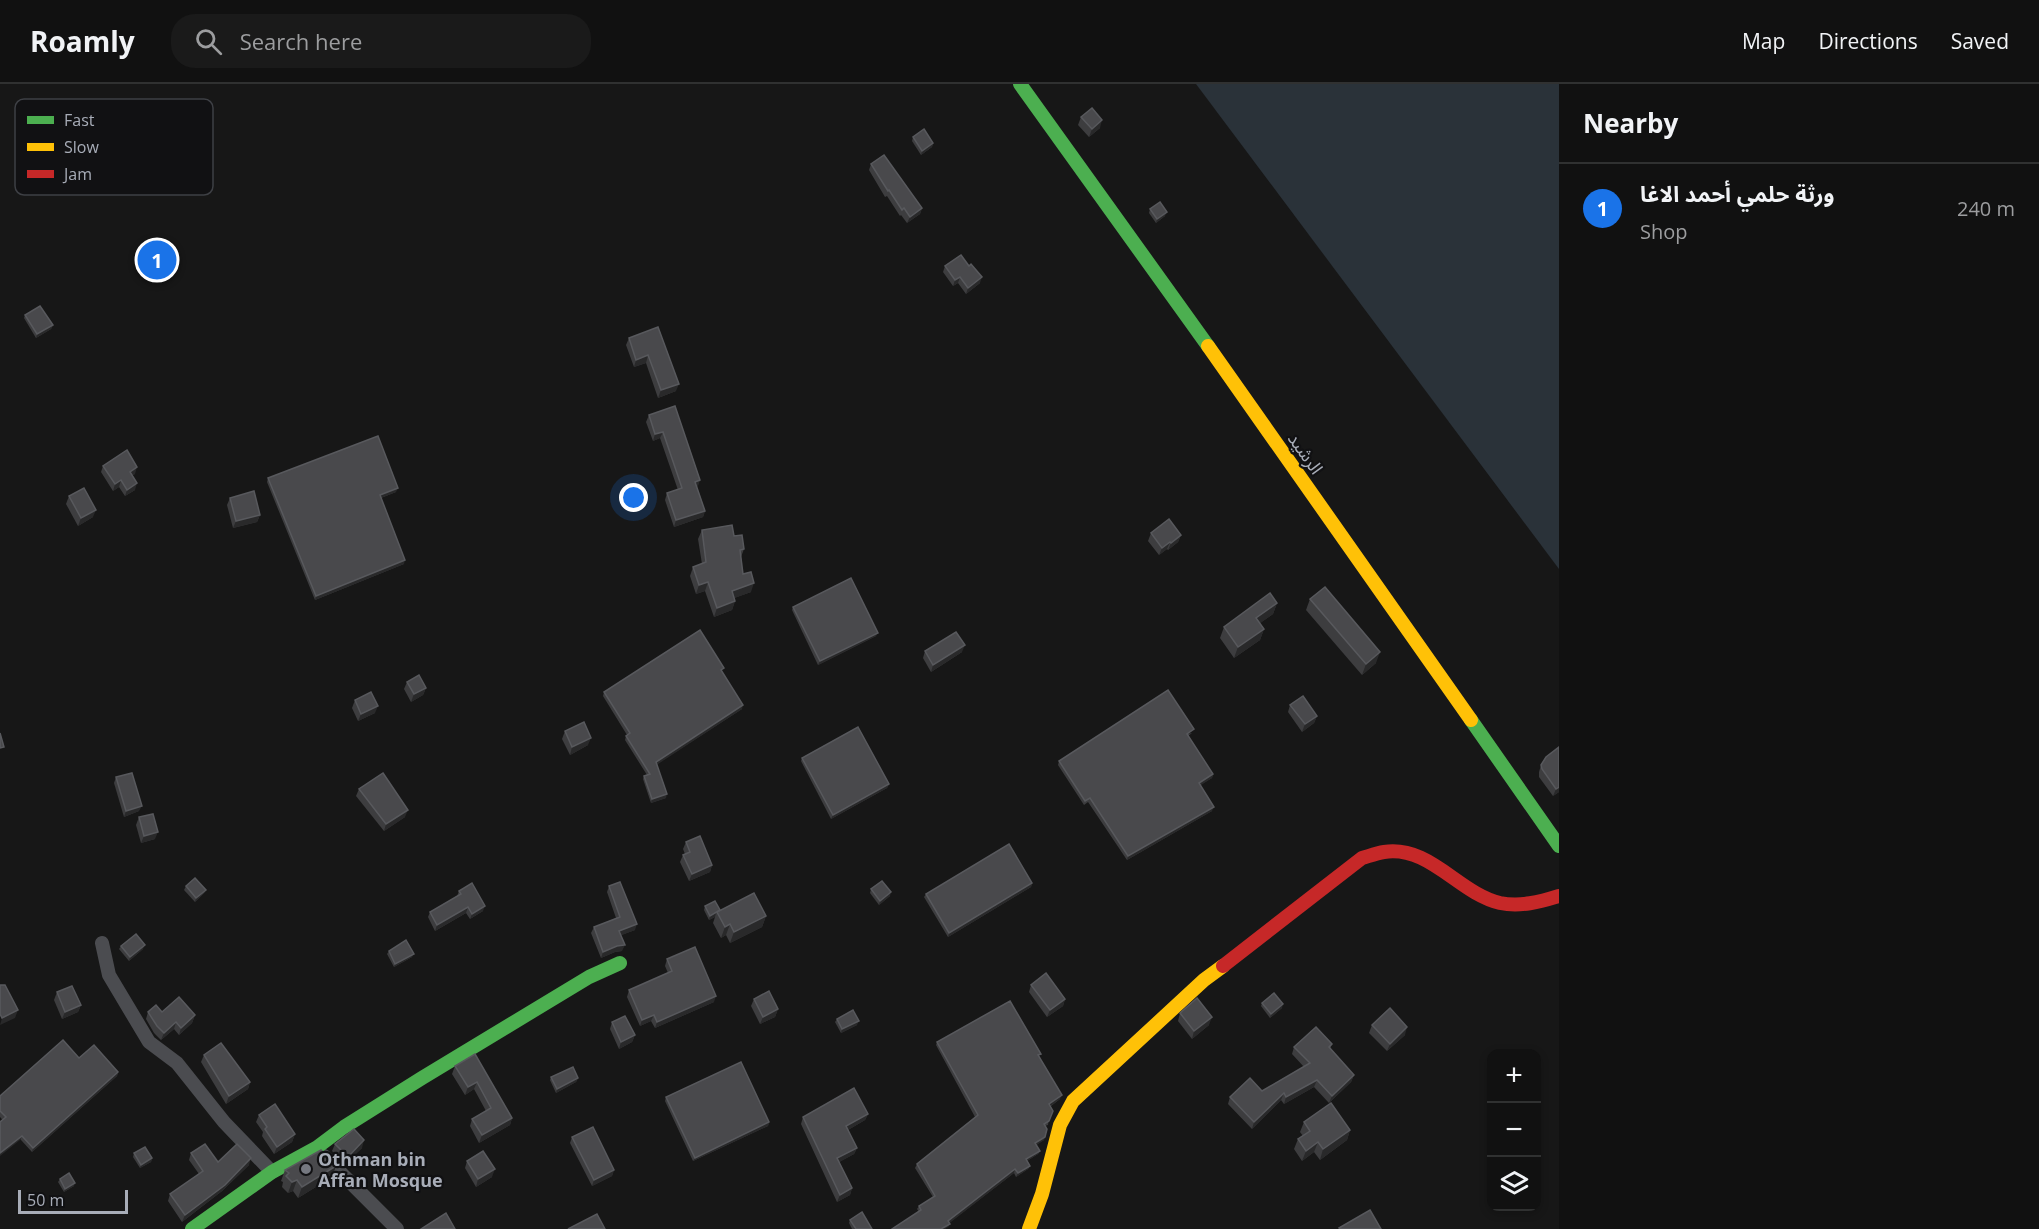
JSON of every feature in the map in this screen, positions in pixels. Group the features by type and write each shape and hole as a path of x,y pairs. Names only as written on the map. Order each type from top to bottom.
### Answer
{"street":[{"name":"الرشيد","path":"1020,84 1281,448 1559,846"},
{"path":"1029,1229 1042,1194 1060,1125 1073,1101 1204,981 1362,858 1379,851 1413,852 1466,888 1491,901 1530,905 1559,897"},
{"path":"102,943 109,975 149,1042 177,1063 224,1122 272,1172"},
{"path":"192,1229 272,1172 316,1148 364,1114 589,976 620,963"},
{"path":"316,1148 397,1229"}],"shaded area":[{"path":"1196,84 1559,84 1559,569"}],"building":[{"path":"1092,108 1102,120 1092,129 1081,117"},
{"path":"924,129 933,143 922,151 913,137"},
{"path":"884,155 922,208 910,217 888,191 871,164"},
{"path":"1160,202 1167,212 1157,219 1150,209"},
{"path":"961,255 969,266 971,264 982,277 968,288 960,277 955,280 945,266"},
{"path":"40,306 53,325 37,334 25,315"},
{"path":"658,327 679,384 661,390 648,355 636,360 629,338"},
{"path":"675,406 700,480 695,482 705,511 676,520 667,493 682,488 663,432 655,434 649,415"},
{"path":"378,436 398,488 380,495 405,560 316,596 268,478"},
{"path":"127,450 137,467 130,472 137,483 127,490 121,480 115,484 103,466"},
{"path":"84,488 96,510 81,518 69,496"},
{"path":"254,491 260,515 236,521 230,498"},
{"path":"1169,519 1181,535 1162,548 1151,533"},
{"path":"732,525 734,536 742,535 744,549 740,550 743,574 751,572 754,583 732,591 735,601 717,608 708,582 699,585 693,567 706,562 702,530"},
{"path":"851,578 878,633 820,661 793,607"},
{"path":"1325,587 1380,652 1366,664 1310,599"},
{"path":"1270,593 1277,603 1256,618 1264,629 1238,647 1224,627"},
{"path":"700,630 724,668 721,670 743,705 656,762 667,794 652,799 644,776 650,774 626,736 630,733 604,692"},
{"path":"956,632 965,645 933,665 925,651"},
{"path":"419,675 426,688 414,694 407,682"},
{"path":"1168,690 1194,729 1187,734 1213,774 1199,783 1214,807 1128,856 1090,798 1085,801 1059,761"},
{"path":"371,692 378,706 361,714 355,700"},
{"path":"1303,696 1317,716 1305,724 1290,705"},
{"path":"584,722 591,738 572,747 565,731"},
{"path":"858,727 889,784 833,815 802,758"},
{"path":"0,733 4,747 0,748"},
{"path":"1559,747 1559,787 1556,789 1541,765 1546,757"},
{"path":"132,773 142,806 126,811 116,777"},
{"path":"383,773 408,810 386,824 359,789"},
{"path":"153,814 158,832 144,836 139,817"},
{"path":"700,836 712,865 692,874 683,855 690,852 686,842"},
{"path":"1009,844 1032,883 949,933 926,894"},
{"path":"195,878 206,890 196,898 186,886"},
{"path":"882,881 891,892 880,901 871,889"},
{"path":"620,882 637,924 619,931 625,945 603,952 594,927 620,917 609,886"},
{"path":"472,883 485,906 472,914 468,907 437,925 430,912 461,894 459,891"},
{"path":"754,893 766,916 734,932 730,924 725,927 717,912"},
{"path":"715,901 720,910 710,916 705,906"},
{"path":"136,934 145,945 130,957 121,946"},
{"path":"406,940 414,954 395,964 389,951"},
{"path":"695,947 716,996 657,1022 654,1015 642,1020 629,990 672,971 667,959"},
{"path":"1046,973 1065,999 1050,1010 1031,985"},
{"path":"0,985 5,985 18,1010 2,1018 0,1014"},
{"path":"72,986 81,1005 65,1012 57,992"},
{"path":"769,991 778,1009 763,1017 754,999"},
{"path":"1274,993 1283,1004 1271,1014 1262,1003"},
{"path":"179,997 195,1015 181,1028 176,1022 164,1033 148,1012 156,1005 162,1012"},
{"path":"1197,998 1212,1017 1194,1031 1180,1013"},
{"path":"1010,1001 1062,1095 1049,1104 1053,1111 1049,1121 1044,1124 1047,1129 1045,1137 1035,1143 1040,1151 1026,1159 1030,1166 1018,1173 1015,1169 948,1221 950,1224 941,1229 892,1229 921,1210 919,1206 935,1196 917,1164 978,1115 937,1042"},
{"path":"1390,1008 1407,1027 1390,1044 1372,1025"},
{"path":"853,1010 859,1021 842,1029 837,1019"},
{"path":"625,1016 635,1035 621,1042 612,1022"},
{"path":"1316,1027 1332,1044 1329,1047 1354,1075 1332,1096 1317,1080 1286,1097 1284,1093 1254,1122 1230,1097 1250,1078 1262,1091 1310,1063 1294,1047"},
{"path":"63,1040 79,1058 94,1045 118,1072 33,1148 22,1136 0,1153 0,1122 6,1117 0,1111 0,1096"},
{"path":"221,1043 250,1082 229,1096 204,1055"},
{"path":"475,1054 512,1118 482,1135 472,1119 491,1108 477,1082 468,1087 455,1066"},
{"path":"741,1062 769,1122 695,1158 666,1097"},
{"path":"573,1067 578,1078 557,1089 551,1077"},
{"path":"854,1088 868,1114 846,1126 857,1148 837,1158 852,1188 840,1195 803,1117"},
{"path":"1331,1103 1350,1130 1323,1149 1318,1142 1306,1151 1298,1139 1310,1131 1304,1122"},
{"path":"275,1104 295,1134 277,1147 259,1115"},
{"path":"593,1127 614,1170 594,1180 572,1137"},
{"path":"354,1129 364,1140 348,1157 335,1144"},
{"path":"205,1144 218,1162 237,1144 251,1158 225,1185 185,1215 170,1194 203,1171 191,1153"},
{"path":"145,1147 152,1158 141,1165 134,1153"},
{"path":"321,1150 336,1166 302,1187 297,1180 292,1182 286,1176 289,1173 285,1170"},
{"path":"483,1151 495,1169 478,1179 467,1161"},
{"path":"69,1173 75,1183 65,1189 60,1179"},
{"path":"1370,1210 1381,1229 1339,1228"},
{"path":"862,1212 872,1229 856,1229 850,1220"},
{"path":"446,1213 455,1229 421,1229"},
{"path":"597,1214 605,1229 568,1229"}],"traffic: fast":[{"path":"1020,84 1208,346"},
{"path":"1471,720 1559,846"},
{"path":"192,1229 272,1172 316,1148 344,1127 422,1078 589,977 620,963"}],"traffic: slow":[{"path":"1208,346 1471,720"},
{"path":"1029,1229 1042,1194 1060,1125 1073,1101 1204,980 1223,966"}],"traffic: jam":[{"path":"1223,966 1362,858 1381,852 1400,852 1416,856 1430,862 1485,898 1500,903 1530,903 1559,896"}],"place":[{"name":"ورثة حلمي أحمد الاغا","path":"157,260"},
{"name":"Othman bin Affan Mosque","path":"306,1169"}]}
